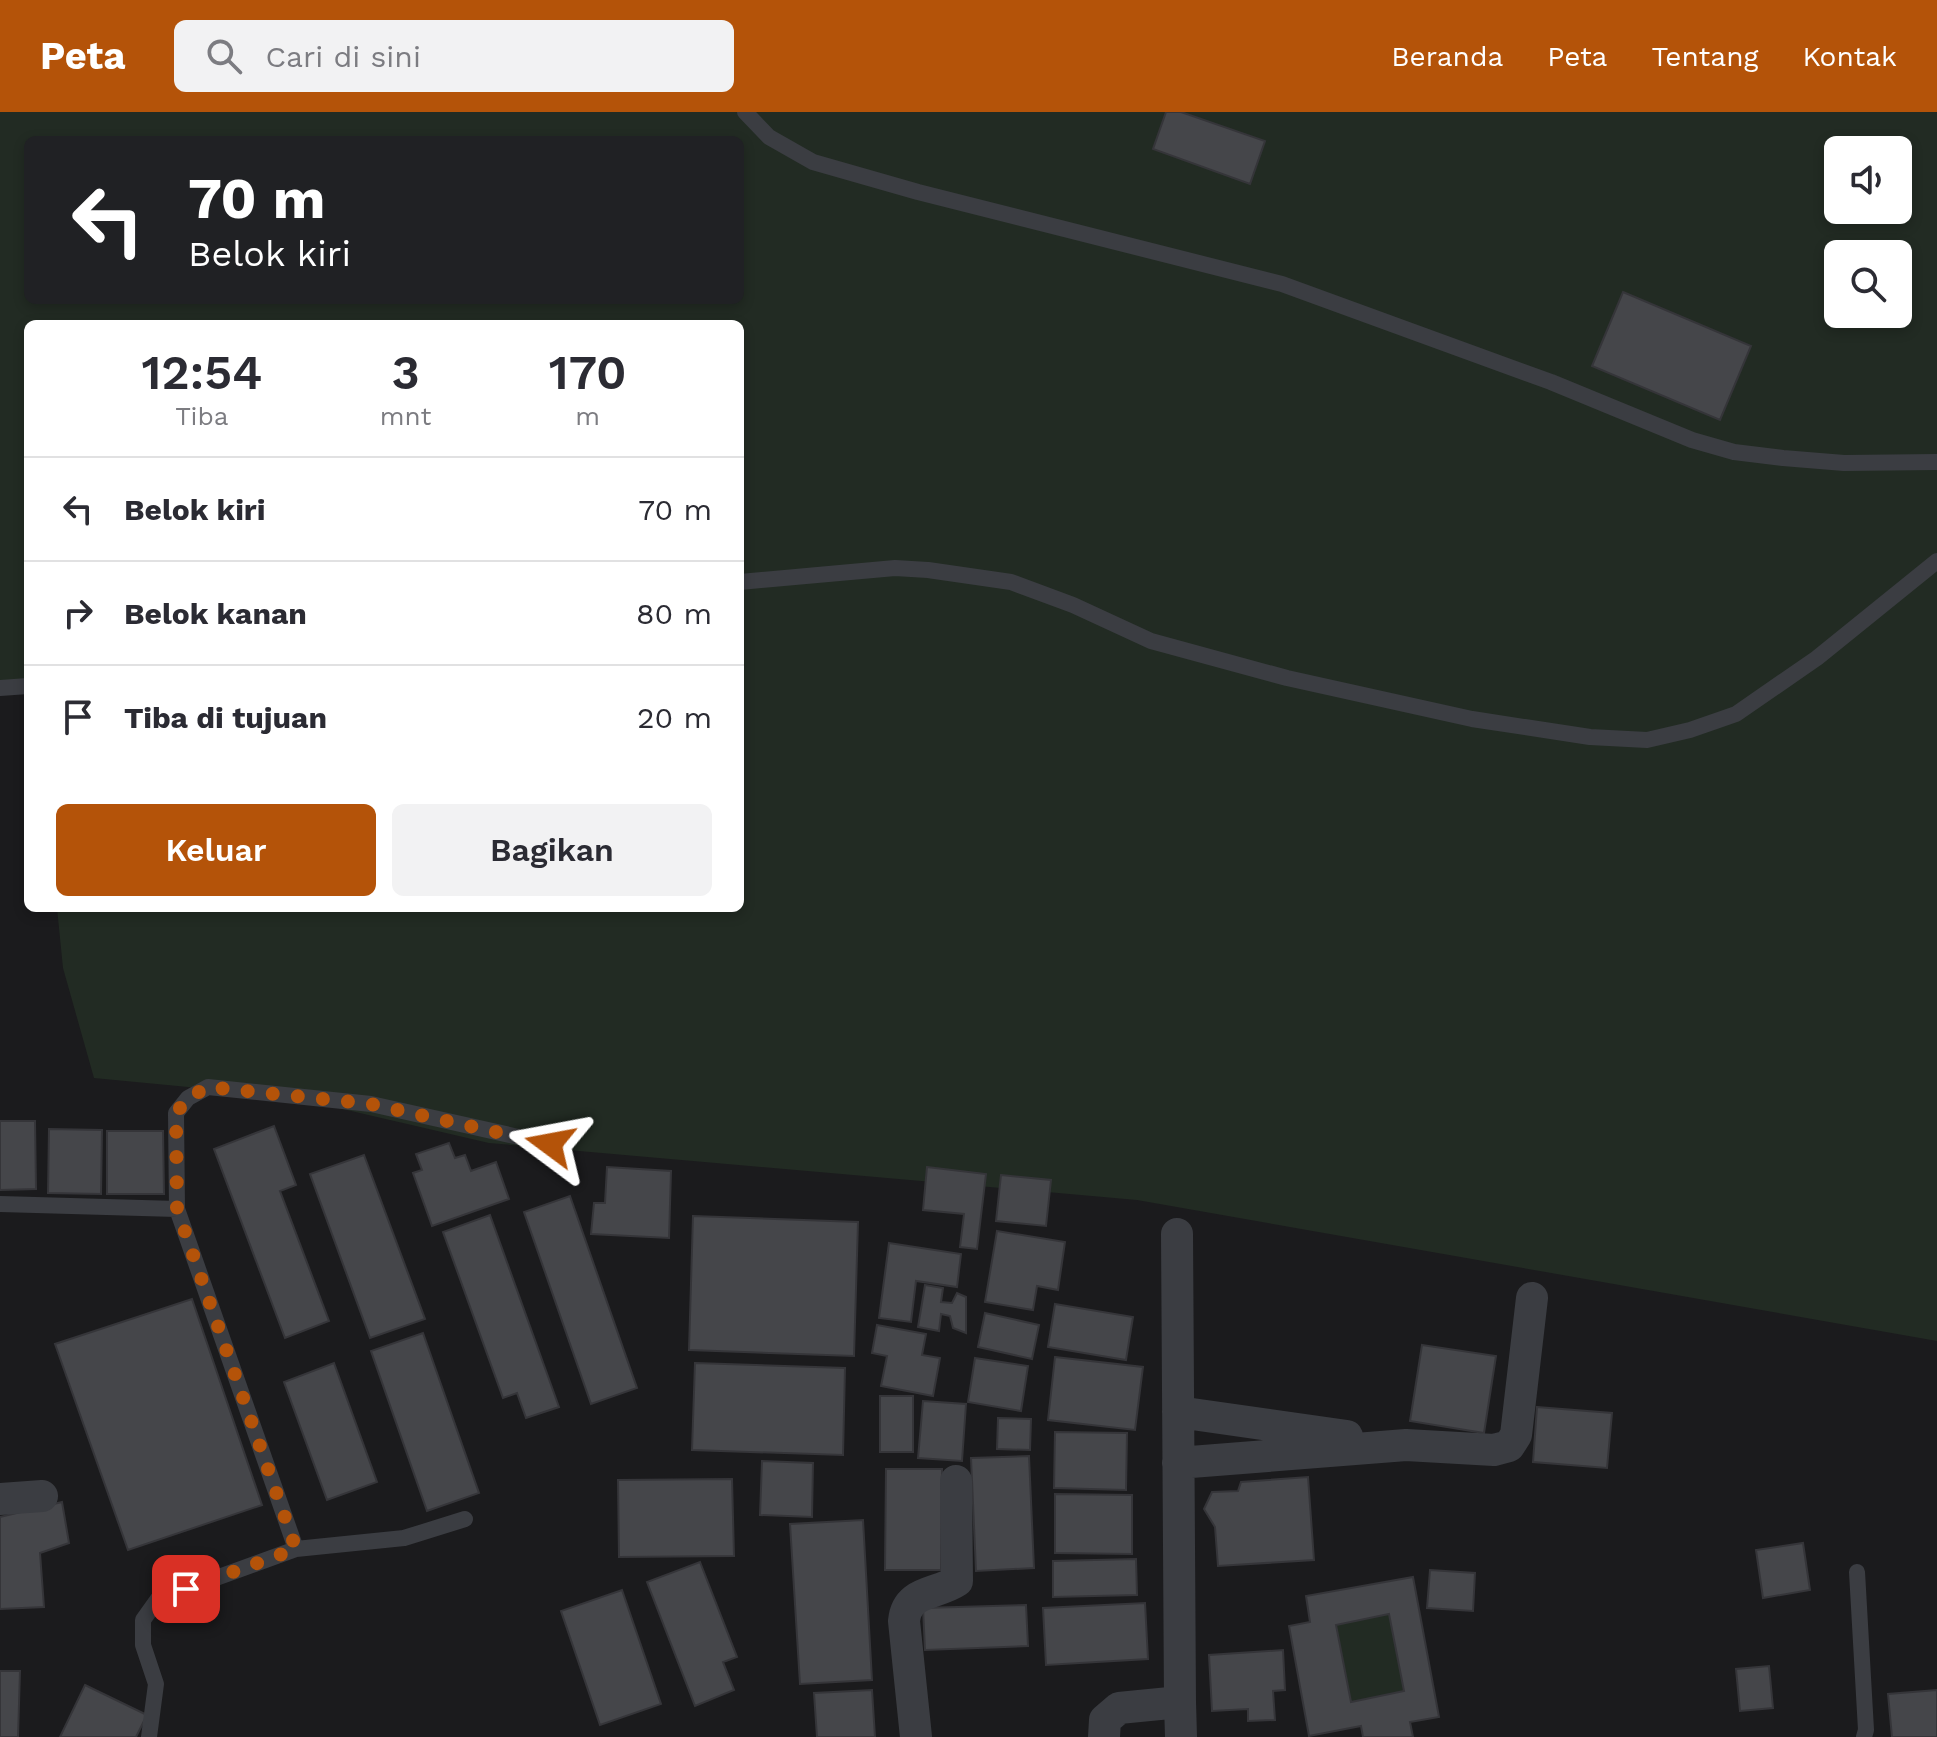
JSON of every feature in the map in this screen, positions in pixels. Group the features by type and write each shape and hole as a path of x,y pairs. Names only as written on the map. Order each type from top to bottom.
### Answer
{"street":[{"path":"1177,1234 1181,1737"},
{"path":"1178,1412 1406,1445 1494,1450 1509,1446 1516,1435 1532,1298"},
{"path":"1178,1463 1406,1445"},
{"path":"916,1737 905,1609 914,1599 957,1581 956,1481"},
{"path":"0,1499 42,1496"},
{"path":"1104,1737 1105,1720 1119,1708 1180,1702"}],"lane":[{"path":"745,112 769,137 813,162 918,192 1282,284 1536,377 1692,440 1734,452 1783,458 1844,463 1937,462"},
{"path":"744,582 895,568 1011,582 1073,605 1151,641 1287,678 1472,719 1590,737 1647,740 1690,730 1736,714 1817,658 1937,561"},
{"path":"0,688 24,686"},
{"path":"296,1549 177,1209 176,1113 188,1098 208,1087 371,1104 550,1144"},
{"path":"0,1204 177,1209"},
{"path":"149,1737 156,1684 143,1645 143,1620 158,1599 296,1549 404,1538 465,1519"},
{"path":"1857,1572 1864,1737"}],"shaded area":[{"path":"0,112 1937,112 1937,1341 1137,1200 489,1143 291,1097 94,1078 63,968 57,912 744,912 744,320 24,320 24,685 0,685"},
{"path":"1389,1614 1404,1691 1351,1702 1336,1625"}],"building":[{"path":"1166,112 1181,112 1265,141 1250,184 1153,149"},
{"path":"1623,292 1751,346 1720,420 1592,366"},
{"path":"0,1121 35,1121 36,1189 0,1190"},
{"path":"274,1126 296,1185 280,1191 329,1321 285,1338 214,1149"},
{"path":"49,1129 102,1130 101,1194 48,1193"},
{"path":"107,1131 163,1131 164,1194 107,1194"},
{"path":"449,1143 455,1158 465,1155 471,1171 496,1162 509,1199 432,1226 413,1173 422,1170 416,1154"},
{"path":"364,1155 425,1319 370,1338 310,1174"},
{"path":"607,1167 671,1171 669,1238 591,1234 594,1203 605,1203"},
{"path":"927,1167 986,1174 977,1249 960,1247 964,1214 923,1210"},
{"path":"1001,1175 1051,1180 1046,1226 996,1221"},
{"path":"570,1196 637,1388 591,1404 524,1212"},
{"path":"490,1215 559,1407 526,1418 517,1393 503,1398 443,1232"},
{"path":"693,1216 858,1222 854,1356 689,1350"},
{"path":"997,1231 1065,1242 1058,1290 1037,1286 1033,1310 985,1302"},
{"path":"889,1243 961,1254 957,1287 916,1281 911,1322 879,1318"},
{"path":"925,1285 943,1288 941,1302 952,1303 957,1293 966,1297 966,1333 953,1328 950,1316 941,1314 939,1331 918,1327"},
{"path":"192,1299 262,1505 128,1550 55,1344"},
{"path":"1055,1304 1133,1317 1126,1360 1048,1347"},
{"path":"985,1313 1039,1325 1032,1359 978,1347"},
{"path":"877,1325 926,1334 922,1355 940,1358 933,1396 881,1386 887,1356 872,1353"},
{"path":"423,1333 479,1493 427,1511 371,1351"},
{"path":"1422,1345 1496,1356 1484,1433 1410,1421"},
{"path":"1055,1357 1143,1367 1135,1430 1048,1420"},
{"path":"975,1358 1028,1366 1021,1411 968,1402"},
{"path":"334,1363 377,1482 327,1500 284,1382"},
{"path":"695,1363 845,1368 843,1455 692,1450"},
{"path":"880,1396 913,1396 913,1452 880,1452"},
{"path":"923,1401 966,1404 962,1461 918,1458"},
{"path":"1537,1407 1612,1413 1607,1468 1533,1462"},
{"path":"998,1418 1031,1419 1030,1450 997,1449"},
{"path":"1055,1432 1127,1433 1126,1490 1054,1488"},
{"path":"1029,1456 1034,1568 976,1571 971,1458"},
{"path":"762,1461 813,1463 812,1517 760,1515"},
{"path":"886,1469 942,1469 941,1570 885,1570"},
{"path":"1308,1477 1314,1560 1218,1566 1215,1527 1204,1509 1212,1492 1238,1491 1241,1482"},
{"path":"732,1479 734,1556 619,1557 618,1480"},
{"path":"1055,1494 1132,1495 1132,1554 1055,1553"},
{"path":"62,1502 69,1543 40,1553 44,1607 0,1609 0,1517"},
{"path":"863,1520 872,1680 800,1684 790,1524"},
{"path":"1803,1543 1810,1590 1763,1598 1756,1550"},
{"path":"1136,1559 1137,1595 1053,1597 1053,1561"},
{"path":"700,1562 737,1657 723,1662 734,1690 695,1706 647,1582"},
{"path":"1430,1570 1475,1573 1473,1611 1427,1608"},
{"path":"1413,1577 1439,1717 1410,1722 1413,1737 1363,1737 1361,1726 1309,1736 1289,1626 1310,1622 1306,1596","holes":["1389,1614 1404,1691 1351,1702 1336,1625"]},
{"path":"622,1590 661,1704 600,1725 561,1611"},
{"path":"1145,1603 1148,1659 1046,1665 1043,1608"},
{"path":"1026,1605 1028,1646 925,1650 923,1608"},
{"path":"1283,1650 1285,1690 1273,1691 1275,1720 1248,1721 1248,1709 1212,1711 1209,1655"},
{"path":"1769,1666 1773,1708 1740,1711 1736,1669"},
{"path":"0,1671 20,1671 18,1737 0,1737"},
{"path":"85,1685 147,1715 136,1737 60,1737"},
{"path":"872,1690 875,1737 817,1737 814,1693"},
{"path":"1937,1690 1937,1737 1892,1737 1888,1694"}],"route":[{"path":"186,1589 296,1549 177,1209 176,1113 188,1098 208,1087 371,1104 550,1144"}]}
